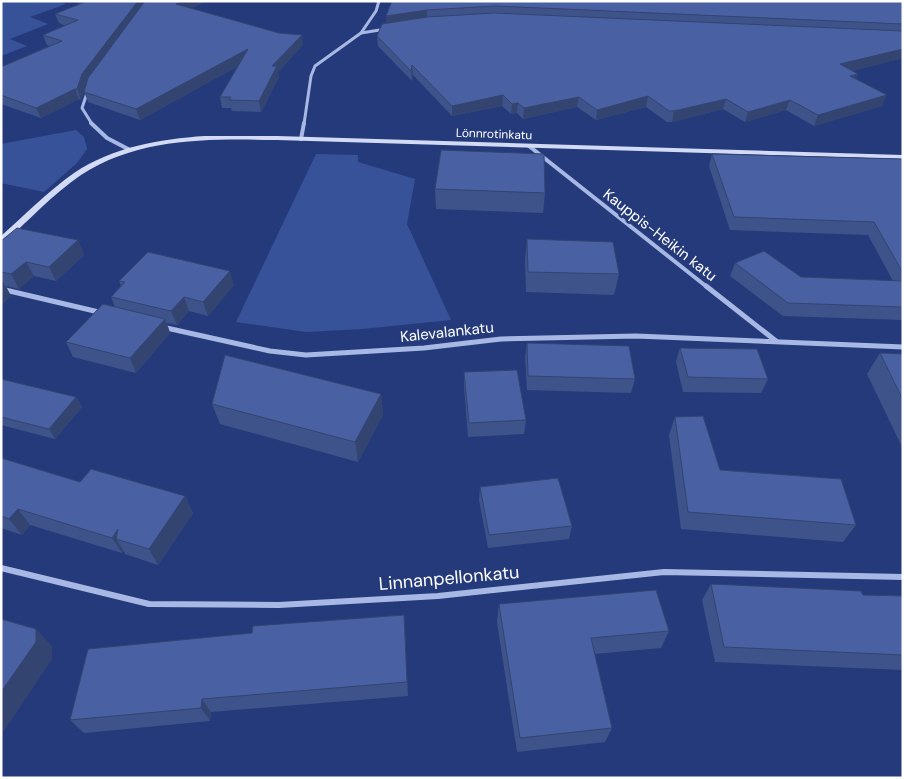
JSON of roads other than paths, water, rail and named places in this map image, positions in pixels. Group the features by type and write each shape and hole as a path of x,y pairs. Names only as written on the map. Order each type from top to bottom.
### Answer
{"street":[{"path":"301,139 311,76 315,66 362,33 376,11 379,1"},
{"path":"362,33 394,27"},
{"path":"89,87 82,108 92,126 99,135 111,143 130,150"},
{"name":"Lönnrotinkatu","path":"1,241 66,183 88,167 108,157 130,150 183,139 213,137 301,139 903,157"},
{"name":"Kauppis-Heikin katu","path":"529,146 777,341"},
{"path":"1,289 108,314"},
{"name":"Kalevalankatu","path":"156,325 251,347 306,355 424,348 501,339 636,336 903,347"},
{"name":"Linnanpellonkatu","path":"1,568 149,604 279,605 438,596 664,572 903,577"}]}
